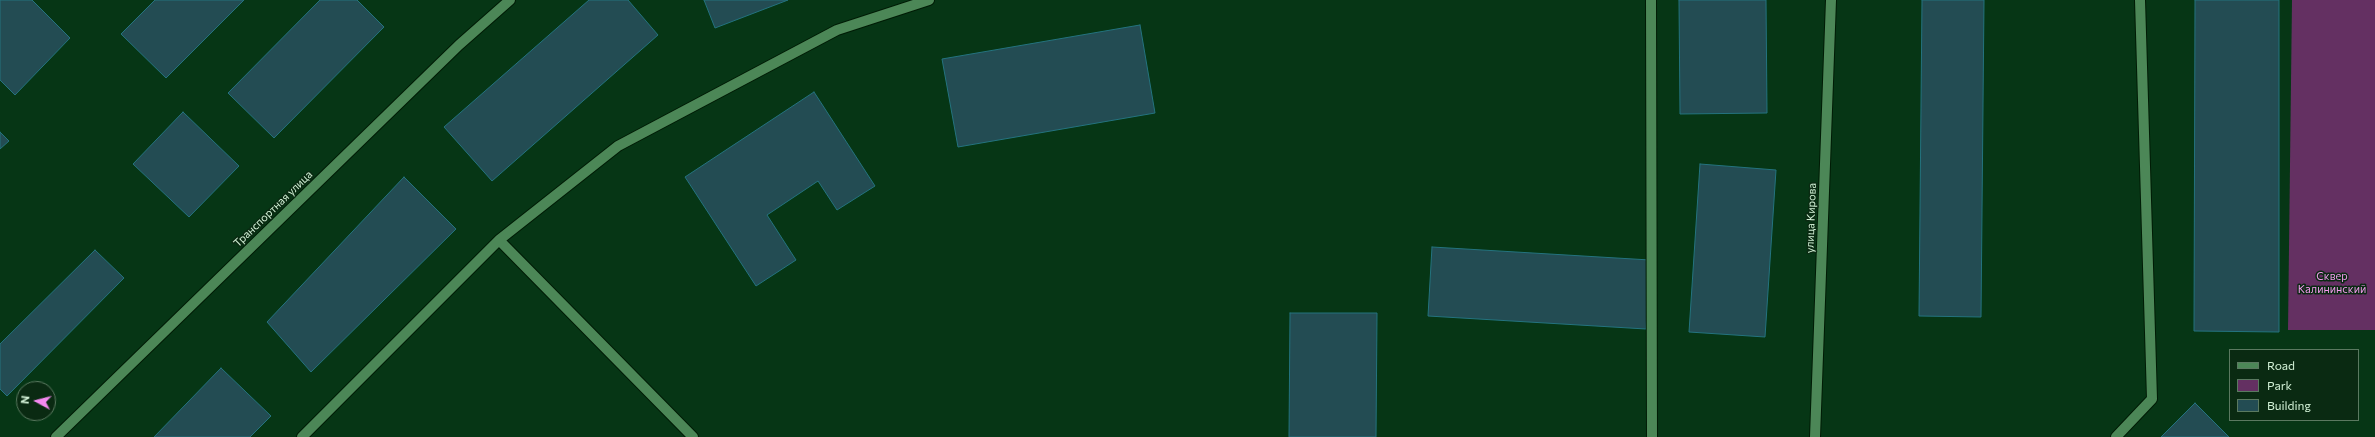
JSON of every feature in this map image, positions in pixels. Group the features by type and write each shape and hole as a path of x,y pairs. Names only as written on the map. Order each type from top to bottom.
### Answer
{"street":[{"name":"Транспортная улица","path":"56,437 459,45 510,0"},
{"path":"302,437 500,240 618,146 837,30 929,0"},
{"path":"1651,0 1652,437"},
{"name":"улица Кирова","path":"1815,437 1831,0"},
{"path":"2116,437 2152,399 2140,0"},
{"path":"500,240 693,437"}],"green space":[{"name":"Сквер Калининский","path":"2292,0 2375,0 2375,330 2288,330"}],"building":[{"path":"0,0 32,0 70,38 15,95 0,80"},
{"path":"155,0 244,0 166,78 121,34"},
{"path":"320,0 357,0 384,27 274,138 228,93"},
{"path":"589,0 628,0 658,35 492,181 444,127"},
{"path":"704,0 788,0 715,28"},
{"path":"1679,0 1766,0 1767,113 1680,114"},
{"path":"1922,0 1984,0 1981,317 1919,316"},
{"path":"2195,0 2279,0 2279,332 2194,331"},
{"path":"1140,25 1155,113 958,147 942,59"},
{"path":"814,92 875,186 837,210 818,181 767,215 796,260 756,286 685,177"},
{"path":"183,112 239,166 189,217 133,164"},
{"path":"0,132 9,141 0,149"},
{"path":"1700,164 1776,170 1765,337 1689,332"},
{"path":"404,177 456,229 311,372 267,322"},
{"path":"1432,247 1650,260 1646,329 1428,316"},
{"path":"95,250 124,278 22,381 16,381 16,387 7,396 0,389 0,344"},
{"path":"1290,313 1377,313 1376,437 1289,437"},
{"path":"221,368 271,416 250,437 154,437"},
{"path":"2195,403 2229,437 2161,437"}]}
